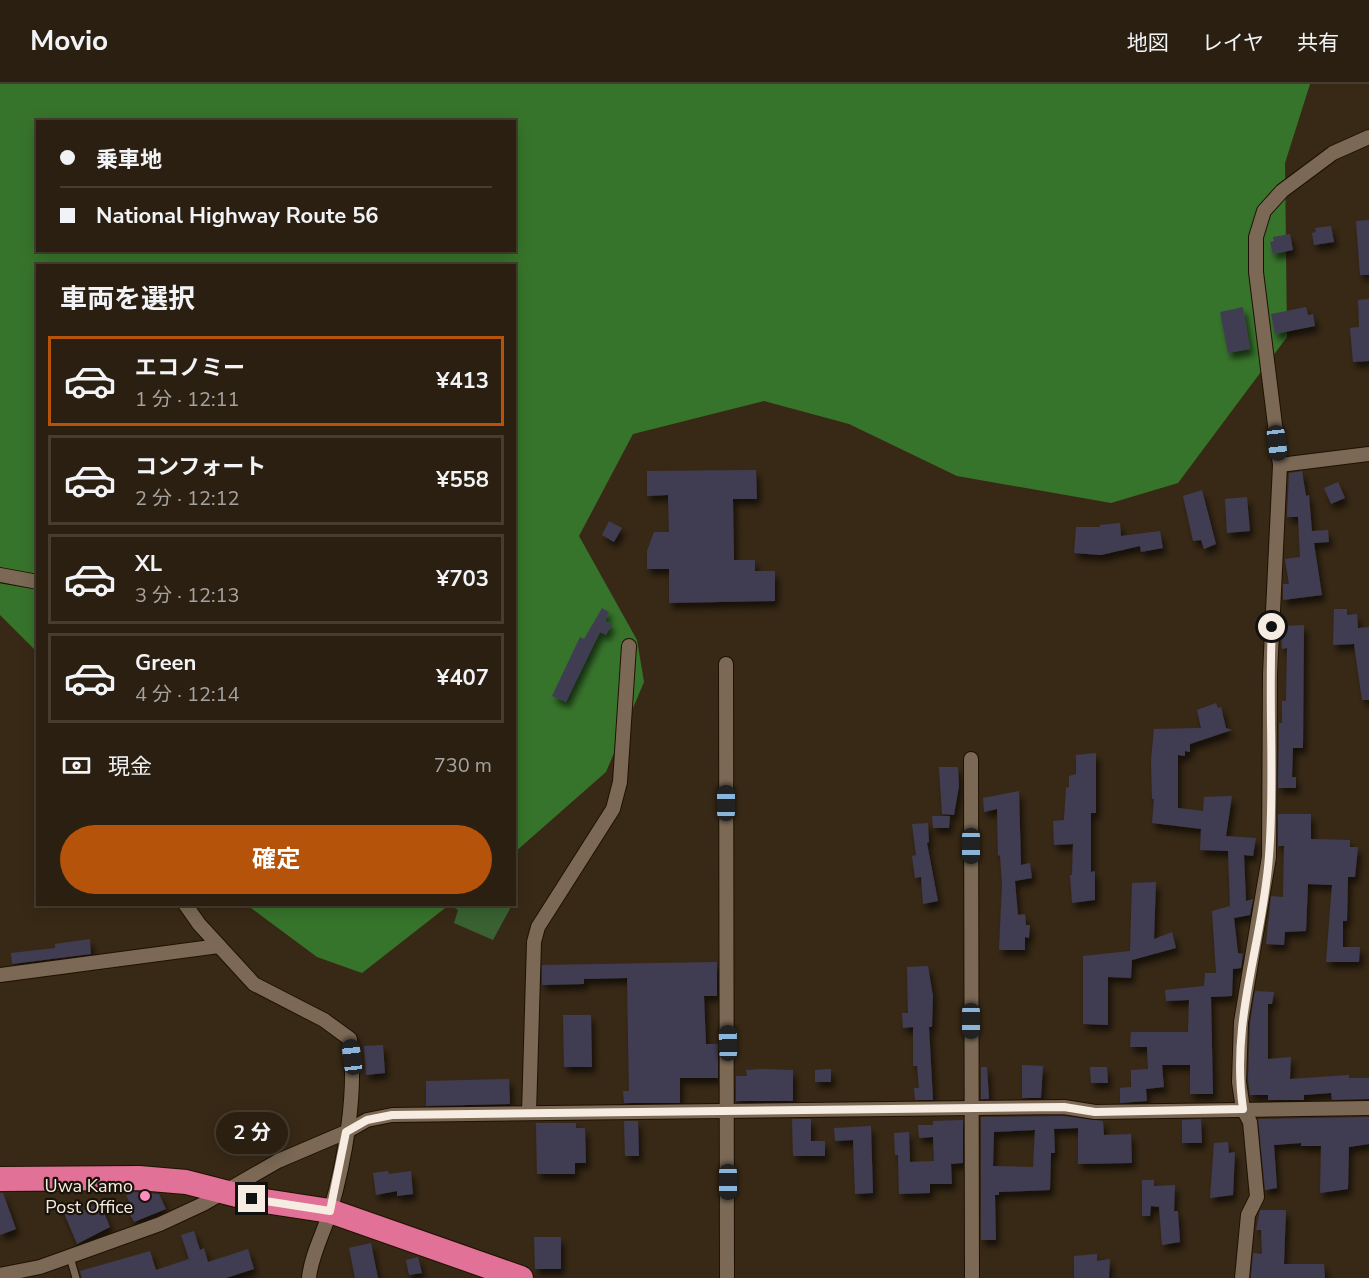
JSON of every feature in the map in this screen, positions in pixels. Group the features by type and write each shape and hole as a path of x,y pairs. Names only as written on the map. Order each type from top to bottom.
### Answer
{"highway":[{"path":"0,1179 139,1178 186,1182 252,1199 330,1211 510,1276"}],"street":[{"path":"1242,1278 1248,1215 1257,1197 1250,1122 1243,1109 1239,1082 1241,1022 1269,856 1270,674 1280,465 1256,272 1256,237 1264,212 1282,191 1333,153 1369,137"},
{"path":"1280,465 1369,454"},
{"path":"0,575 36,582"},
{"path":"530,1113 534,942 538,927 613,809 620,782 629,646"},
{"path":"726,664 727,1278"},
{"path":"971,759 972,1278"},
{"path":"187,906 254,984 324,1020 350,1039 352,1079 346,1132 330,1211 309,1278"},
{"path":"0,975 219,946"},
{"path":"0,1275 40,1267 160,1224 224,1192 278,1161 346,1132 367,1120 392,1115 1064,1107 1095,1112 1369,1108"}],"lane":[{"path":"70,1257 76,1278"}],"green space":[{"path":"0,84 1310,84 1285,163 1287,337 1178,483 1111,503 957,476 849,424 764,401 633,434 579,536 637,640 644,682 606,772 516,851 516,264 36,264 36,651 0,615"},
{"path":"248,906 448,906 362,973 317,957"},
{"path":"452,906 511,906 493,940 454,923 458,910"}],"building":[{"path":"1369,220 1369,275 1360,275 1356,221"},
{"path":"1331,226 1334,242 1314,245 1312,233 1316,232 1315,228"},
{"path":"1290,234 1293,250 1273,254 1270,242 1274,241 1273,237"},
{"path":"1369,299 1369,361 1353,362 1350,328 1359,327 1358,300"},
{"path":"1243,307 1250,349 1228,353 1220,312"},
{"path":"1306,307 1308,315 1313,314 1315,326 1275,334 1271,314"},
{"path":"756,470 757,499 733,499 734,560 755,560 755,571 775,571 775,601 669,603 669,569 647,569 647,551 654,532 669,532 668,495 647,496 647,471"},
{"path":"1302,471 1306,496 1309,495 1312,531 1328,530 1329,542 1314,543 1322,595 1283,600 1283,584 1289,584 1285,559 1300,557 1298,517 1287,517 1289,473"},
{"path":"1338,482 1345,498 1331,504 1324,488"},
{"path":"1202,490 1216,544 1204,549 1201,540 1193,541 1183,496"},
{"path":"1247,497 1250,531 1227,533 1225,499"},
{"path":"609,521 622,528 614,542 602,535"},
{"path":"1120,523 1121,536 1160,531 1163,548 1141,552 1140,546 1101,555 1074,553 1076,527 1100,527 1100,525"},
{"path":"602,608 609,612 605,621 612,624 606,635 600,632 566,702 552,696 580,637 584,639"},
{"path":"1334,609 1347,609 1347,615 1357,614 1358,628 1369,627 1369,700 1362,700 1354,644 1333,645"},
{"path":"1304,625 1303,748 1293,748 1292,777 1296,777 1296,788 1278,788 1279,723 1282,723 1282,701 1286,701 1287,648 1282,649 1281,626"},
{"path":"1216,703 1218,708 1221,707 1226,728 1232,730 1190,744 1190,752 1185,751 1185,756 1178,755 1178,808 1203,811 1204,797 1232,796 1226,836 1256,838 1253,856 1244,855 1246,901 1253,899 1250,915 1234,918 1238,953 1243,954 1241,968 1233,969 1232,996 1211,997 1213,1094 1190,1094 1190,1065 1162,1065 1164,1087 1146,1089 1147,1101 1120,1103 1120,1088 1131,1087 1131,1070 1148,1069 1147,1047 1130,1047 1131,1032 1188,1032 1189,1000 1166,1001 1165,990 1204,986 1205,973 1216,973 1212,911 1230,906 1228,851 1200,850 1201,829 1152,823 1154,799 1152,799 1151,760 1154,729 1201,728 1197,710"},
{"path":"1096,753 1096,813 1091,813 1091,872 1095,871 1095,900 1072,903 1070,875 1072,875 1073,844 1054,845 1053,821 1064,820 1066,788 1069,787 1069,776 1076,774 1076,755"},
{"path":"939,767 958,767 959,786 954,815 942,814"},
{"path":"1019,791 1021,865 1030,863 1032,878 1015,881 1018,915 1025,914 1026,925 1030,925 1029,938 1025,937 1025,950 999,950 1002,885 1000,855 998,856 997,809 984,812 983,798"},
{"path":"1278,814 1311,814 1311,839 1350,840 1350,847 1358,847 1355,877 1348,877 1347,921 1343,921 1343,947 1360,947 1359,962 1326,962 1332,885 1308,884 1306,931 1285,932 1284,945 1266,944 1271,896 1283,897 1284,846 1278,846"},
{"path":"932,816 950,816 949,828 933,828"},
{"path":"928,823 929,842 927,843 938,901 923,904 921,877 915,878 912,856 916,855 912,824"},
{"path":"1156,882 1154,939 1172,932 1176,948 1132,960 1131,978 1108,977 1108,1025 1083,1024 1083,956 1130,951 1132,883"},
{"path":"90,939 91,954 12,964 11,953 55,948 55,944"},
{"path":"717,962 717,996 704,996 706,1044 718,1044 718,1078 680,1078 680,1103 624,1103 623,1091 629,1091 627,978 584,979 584,984 542,985 542,965"},
{"path":"928,966 933,996 932,1027 929,1027 933,1100 915,1100 914,1088 919,1088 917,1066 913,1066 913,1027 903,1028 902,1013 908,1013 907,967"},
{"path":"1255,991 1274,992 1272,1004 1268,1004 1268,1059 1291,1057 1290,1079 1349,1075 1349,1078 1369,1078 1369,1099 1332,1100 1331,1093 1304,1095 1304,1100 1268,1100 1268,1095 1250,1095 1248,1079 1250,1023"},
{"path":"563,1015 591,1015 592,1067 564,1067"},
{"path":"383,1045 385,1073 366,1075 364,1046"},
{"path":"1022,1065 1043,1066 1041,1098 1022,1098"},
{"path":"981,1067 987,1067 989,1099 981,1099"},
{"path":"1090,1067 1107,1067 1108,1083 1091,1083"},
{"path":"831,1069 831,1082 815,1082 815,1070"},
{"path":"746,1070 793,1070 793,1101 736,1101 736,1076 747,1076"},
{"path":"509,1079 510,1104 426,1106 426,1081"},
{"path":"1063,1116 1103,1121 1104,1135 1131,1134 1132,1163 1078,1164 1078,1128 1054,1129 1055,1153 1051,1153 1050,1190 999,1192 999,1195 995,1195 996,1240 981,1240 981,1117","holes":["1035,1130 1033,1167 993,1166 994,1132"]},
{"path":"1369,1117 1369,1144 1349,1147 1348,1189 1320,1193 1321,1146 1301,1146 1301,1143 1274,1145 1277,1188 1265,1190 1258,1119"},
{"path":"792,1119 811,1119 811,1141 825,1141 825,1156 793,1156"},
{"path":"1201,1119 1202,1143 1182,1143 1182,1120"},
{"path":"963,1120 963,1163 951,1164 952,1184 930,1184 930,1193 899,1194 898,1155 895,1155 894,1133 909,1132 910,1162 934,1161 933,1137 919,1138 918,1125 933,1125 933,1121"},
{"path":"624,1121 638,1121 639,1156 625,1156"},
{"path":"536,1123 576,1123 576,1128 585,1128 586,1163 575,1163 575,1174 537,1174"},
{"path":"871,1126 873,1193 855,1194 853,1140 835,1141 834,1128"},
{"path":"1228,1142 1229,1153 1235,1152 1233,1195 1210,1198 1214,1143"},
{"path":"388,1171 389,1174 411,1171 413,1194 397,1196 397,1191 376,1195 373,1173"},
{"path":"1142,1180 1154,1180 1154,1186 1175,1185 1174,1211 1178,1211 1180,1242 1162,1245 1159,1207 1151,1206 1150,1216 1142,1216"},
{"path":"132,1192 159,1194 166,1209 134,1222 128,1211 133,1209 126,1195"},
{"path":"0,1193 3,1193 16,1229 0,1235"},
{"path":"74,1201 79,1212 100,1203 110,1227 77,1244 61,1206"},
{"path":"1260,1210 1286,1210 1284,1264 1324,1264 1325,1278 1251,1278 1253,1253 1262,1254 1261,1230 1256,1230"},
{"path":"194,1231 200,1250 204,1248 208,1262 248,1249 254,1269 226,1278 82,1278 80,1271 150,1251 156,1270 189,1259 181,1235"},
{"path":"534,1237 561,1237 561,1269 535,1269"},
{"path":"371,1243 378,1278 355,1278 349,1248"},
{"path":"1097,1254 1097,1261 1110,1259 1109,1278 1074,1278 1074,1256"},
{"path":"418,1257 422,1273 409,1275 406,1260"}],"place":[{"name":"Uwa Kamo Post Office","path":"145,1196"}],"route":[{"path":"252,1199 330,1211 346,1132 367,1120 392,1115 1064,1107 1095,1112 1243,1109 1239,1082 1241,1022 1269,856 1272,627"}]}
